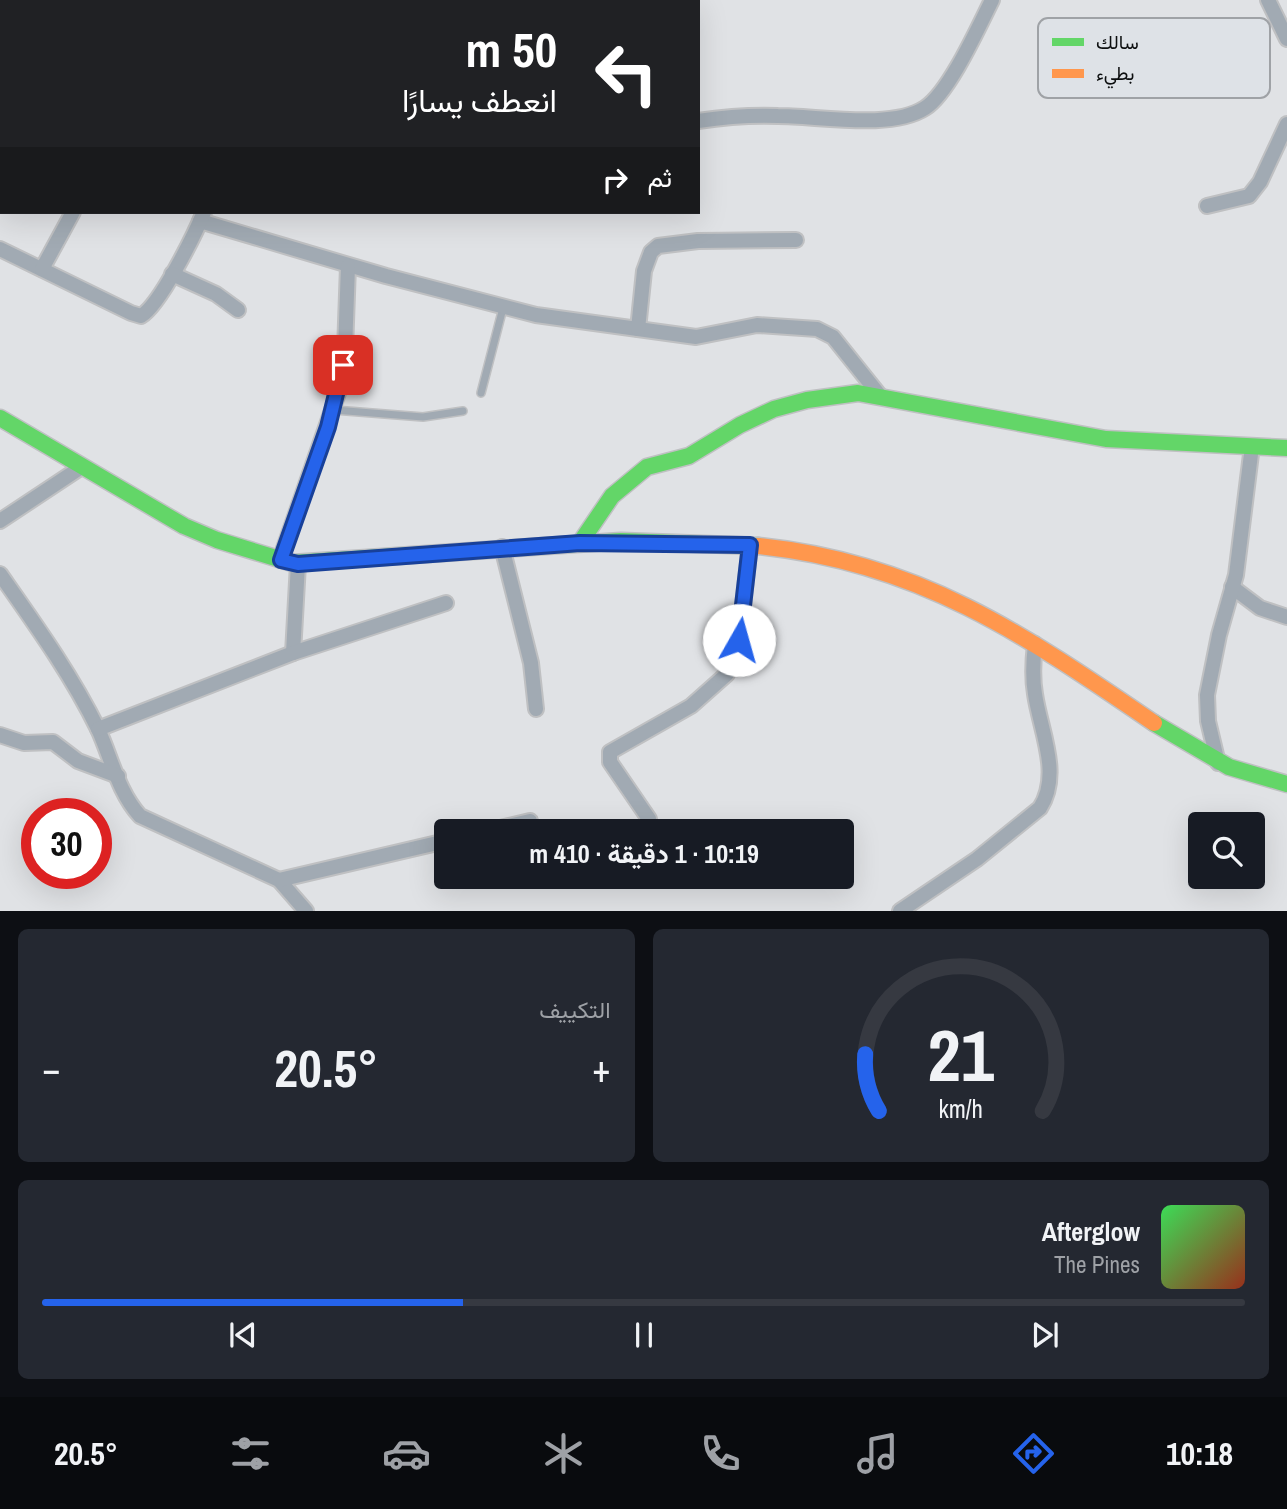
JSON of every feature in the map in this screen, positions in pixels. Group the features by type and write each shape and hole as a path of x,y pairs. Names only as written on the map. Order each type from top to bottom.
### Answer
{"street":[{"path":"700,121 774,116 903,118 926,108 934,100 968,47 992,0"},
{"path":"1268,0 1287,39"},
{"path":"1207,206 1249,196 1260,182 1287,125"},
{"path":"42,270 73,214"},
{"path":"0,250 136,316 146,313 152,307 202,216 348,265 503,308 696,337 757,326 817,329 833,337 881,397"},
{"path":"639,329 644,271 651,252 658,246 691,241 796,240"},
{"path":"281,560 334,410 345,350 348,265"},
{"path":"172,274 216,294 238,310"},
{"path":"580,543 612,496 647,467 689,456 740,425 774,409 807,400 858,393 1106,439 1287,448"},
{"path":"0,418 80,468 175,522 222,542 298,564 580,543 750,545 843,559 886,571 950,599 1035,644 1218,763 1268,781 1287,792"},
{"path":"1218,763 1208,720 1207,695 1219,635 1233,587 1252,446"},
{"path":"0,521 80,468"},
{"path":"649,819 610,762 610,752 691,706 727,674 739,640 750,545"},
{"path":"502,547 531,663 536,709"},
{"path":"293,653 298,564"},
{"path":"0,574 50,646 98,729 130,804 140,816 279,880 306,911"},
{"path":"1233,587 1260,608 1287,617"},
{"path":"98,729 293,653 446,603"},
{"path":"900,911 977,859 1040,808 1046,799 1050,776 1032,672 1035,644"},
{"path":"0,735 24,743 53,742 78,761 118,776"},
{"path":"1268,781 1287,784"},
{"path":"279,880 434,844"}],"lane":[{"path":"481,393 503,308"},
{"path":"334,410 423,417 463,411"}],"traffic: fast":[{"path":"580,543 612,496 647,467 689,456 740,425 774,409 807,400 858,393 1106,439 1287,448"},
{"path":"0,418 184,526 217,540 292,563 621,541 758,546"},
{"path":"1154,723 1229,767 1287,784"}],"traffic: slow":[{"path":"758,546 816,555 870,568 920,586 1014,633 1060,660 1154,723"}],"route":[{"path":"343,365 328,427 281,560 298,564 580,543 691,542 750,545 739,640"}]}
